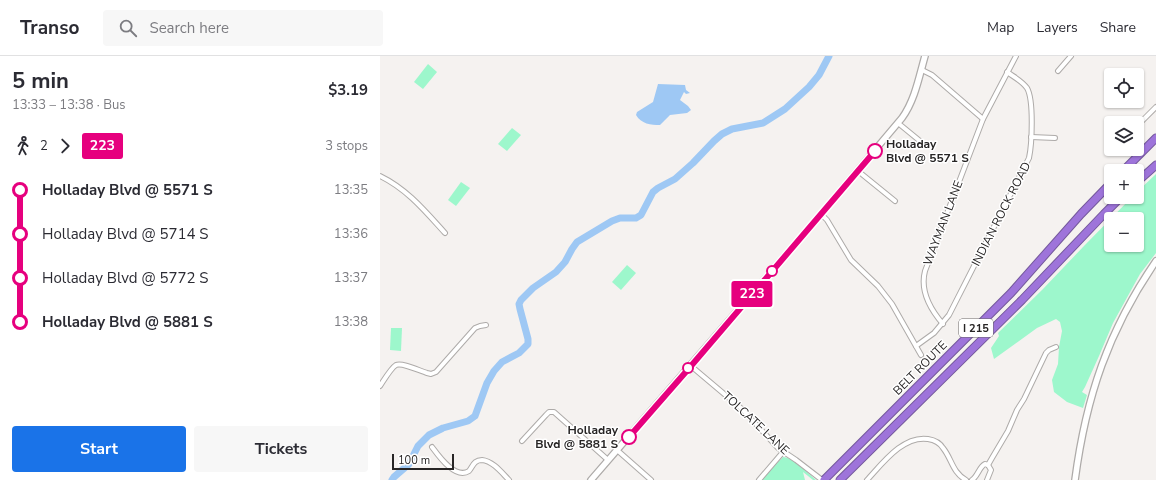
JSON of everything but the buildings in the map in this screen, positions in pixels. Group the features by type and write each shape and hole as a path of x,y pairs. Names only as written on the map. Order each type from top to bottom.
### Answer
{"highway":[{"path":"1130,164 1156,138"},
{"path":"1144,176 1156,165"},
{"name":"BELT ROUTE","path":"823,480 1011,293 1104,190"},
{"name":"BELT ROUTE","path":"842,478 1022,300 1114,204"}],"main road":[{"path":"591,480 691,366 898,123 910,105 922,70 925,56"},
{"path":"1075,480 1084,423 1102,364 1124,313 1156,261"}],"street":[{"name":"WAYMAN LANE","path":"943,324 935,313 925,293 923,286 924,274 983,119 1016,56"},
{"path":"1058,71 1071,56"},
{"path":"922,70 932,75 983,119"},
{"name":"INDIAN ROCK ROAD","path":"916,346 934,333 949,315 1030,155 1032,106 1029,93 1023,83 1007,72"},
{"path":"1144,119 1156,107"},
{"path":"898,123 920,141"},
{"path":"1031,137 1055,138"},
{"path":"858,171 895,201"},
{"path":"380,176 390,180 410,196 445,233"},
{"path":"821,214 827,220 851,260 878,286 892,304 921,355"},
{"path":"380,386 392,369 398,364 403,364 431,374 436,372 475,328 486,324"},
{"path":"988,465 1008,431 1046,353 1049,350 1056,348"},
{"name":"TOLCATE LANE","path":"691,366 742,410 783,452 823,480"},
{"path":"522,441 549,412 554,412 608,460"},
{"path":"866,480 901,446 912,440 925,439 934,440 941,446 957,472 966,480"},
{"path":"432,447 445,465 454,472 459,474 465,473 469,471 475,462 482,460 492,464 509,480"},
{"path":"617,450 651,480"},
{"path":"759,480 783,452"},
{"path":"972,480 977,476 983,465 988,465"},
{"path":"987,480 991,470 988,465"}],"green space":[{"path":"428,64 437,72 423,89 414,82"},
{"path":"512,128 521,135 507,151 498,144"},
{"path":"1156,174 1156,253 1140,274 1113,323 1082,392 1087,395 1083,408 1067,402 1054,392 1052,380 1058,364 1062,331 1060,322 1056,319 1037,328 994,359 991,348 999,336 998,333 1104,226 1104,252 1144,252 1144,212 1117,212 1125,204 1144,204 1144,185"},
{"path":"461,182 470,188 456,206 448,200"},
{"path":"627,265 636,273 621,290 612,282"},
{"path":"391,328 402,328 401,351 390,350"},
{"path":"783,457 795,462 816,480 813,480 803,472 805,480 761,480"}],"water":[{"path":"658,84 685,85 686,90 690,93 686,94 684,92 680,100 691,110 687,113 670,115 660,125 643,122 636,115 637,112 653,102"}],"waterway":[{"path":"392,480 409,464 418,446 429,435 443,428 468,421 475,416 487,383 494,371 502,362 519,353 528,344 519,304 521,300 533,288 556,272 565,262 577,242 612,221 620,218 636,218 641,215 653,192 675,179 722,134 732,129 763,123 785,109 809,87 819,75 829,56"}],"bus line":[{"name":"223","path":"629,437 875,151"}],"place":[{"name":"Holladay Blvd @ 5571 S","path":"875,151"},
{"name":"Holladay Blvd @ 5881 S","path":"629,437"}]}
